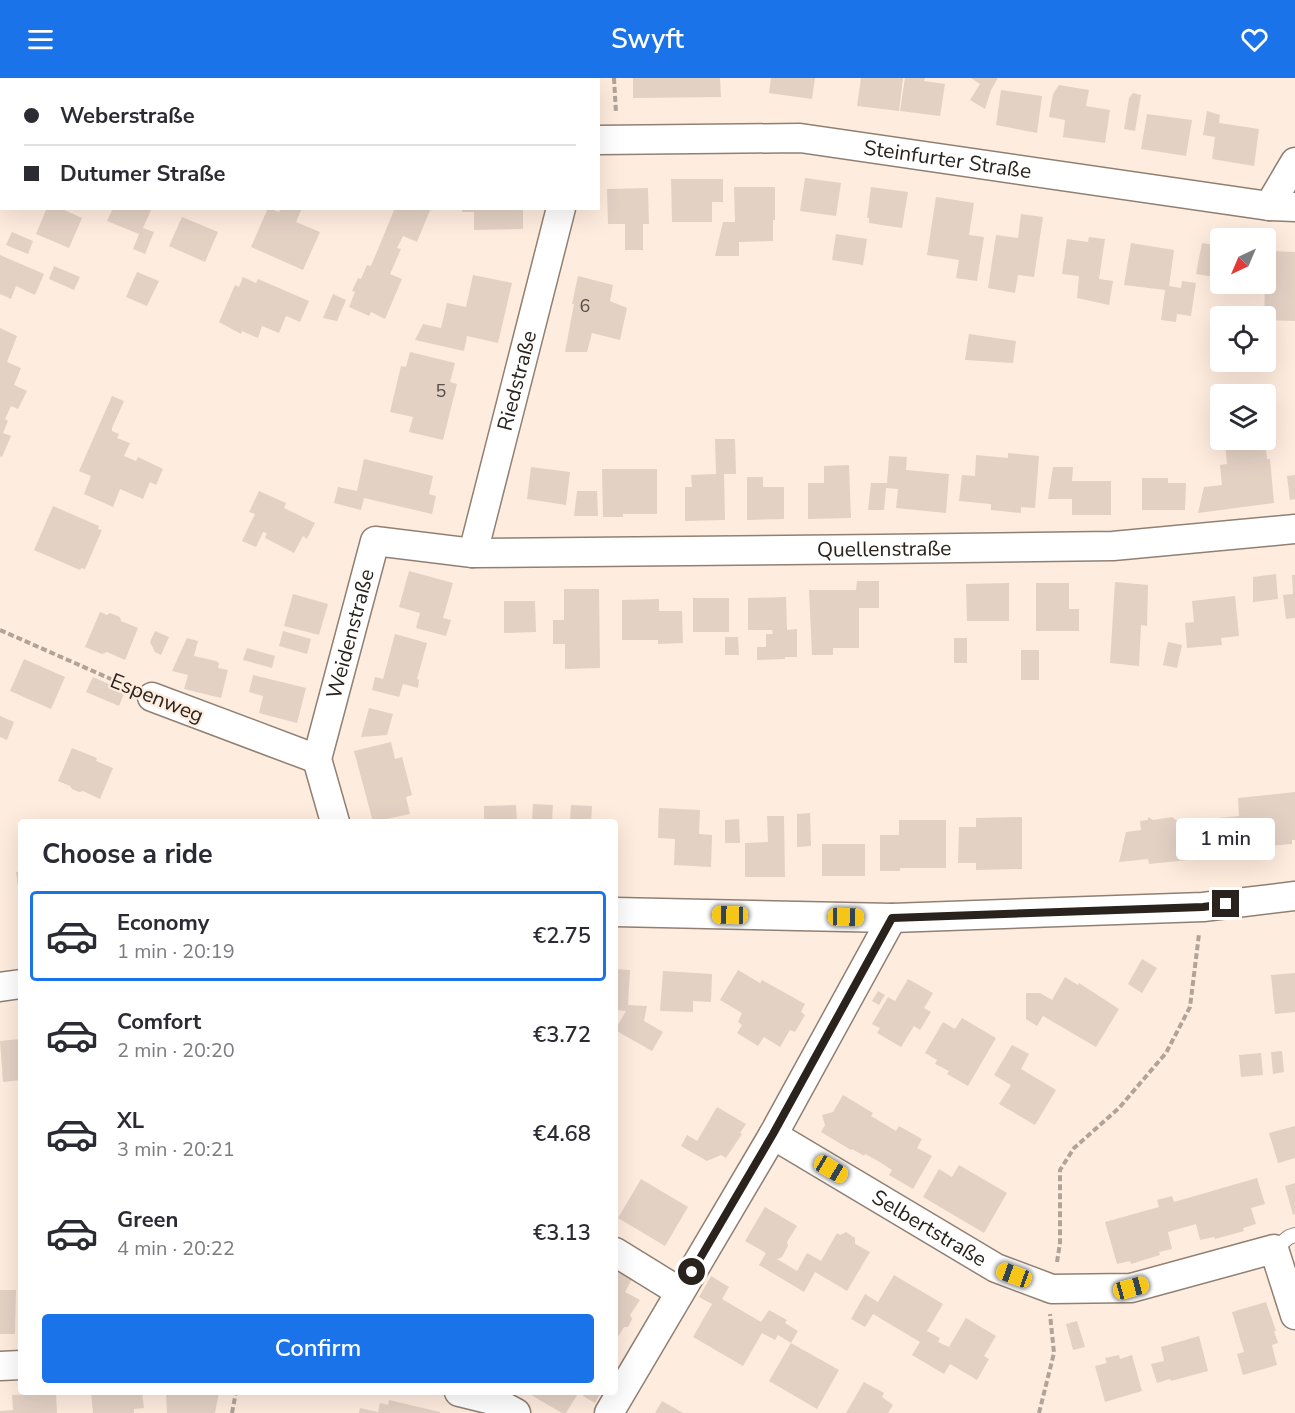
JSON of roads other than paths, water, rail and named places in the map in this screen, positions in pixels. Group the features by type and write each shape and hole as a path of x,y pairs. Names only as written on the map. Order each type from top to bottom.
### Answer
{"street":[{"name":"Steinfurter Straße","path":"608,140 800,138 1282,206"},
{"path":"1282,206 1295,162"},
{"name":"Riedstraße","path":"474,553 560,210"},
{"name":"Quellenstraße","path":"474,553 1113,546 1295,529"},
{"name":"Weidenstraße","path":"317,759 375,542 474,553"},
{"name":"Espenweg","path":"152,698 317,759"},
{"path":"317,759 333,819"},
{"path":"618,912 892,918 1203,907 1295,896"},
{"path":"609,1413 773,1134 892,918"},
{"path":"0,987 18,984"},
{"name":"Selbertstraße","path":"773,1134 996,1268 1052,1289 1131,1288 1284,1242 1295,1315"},
{"path":"618,1254 680,1292"},
{"path":"0,1366 18,1365"},
{"path":"471,1395 492,1400 516,1413"}]}
